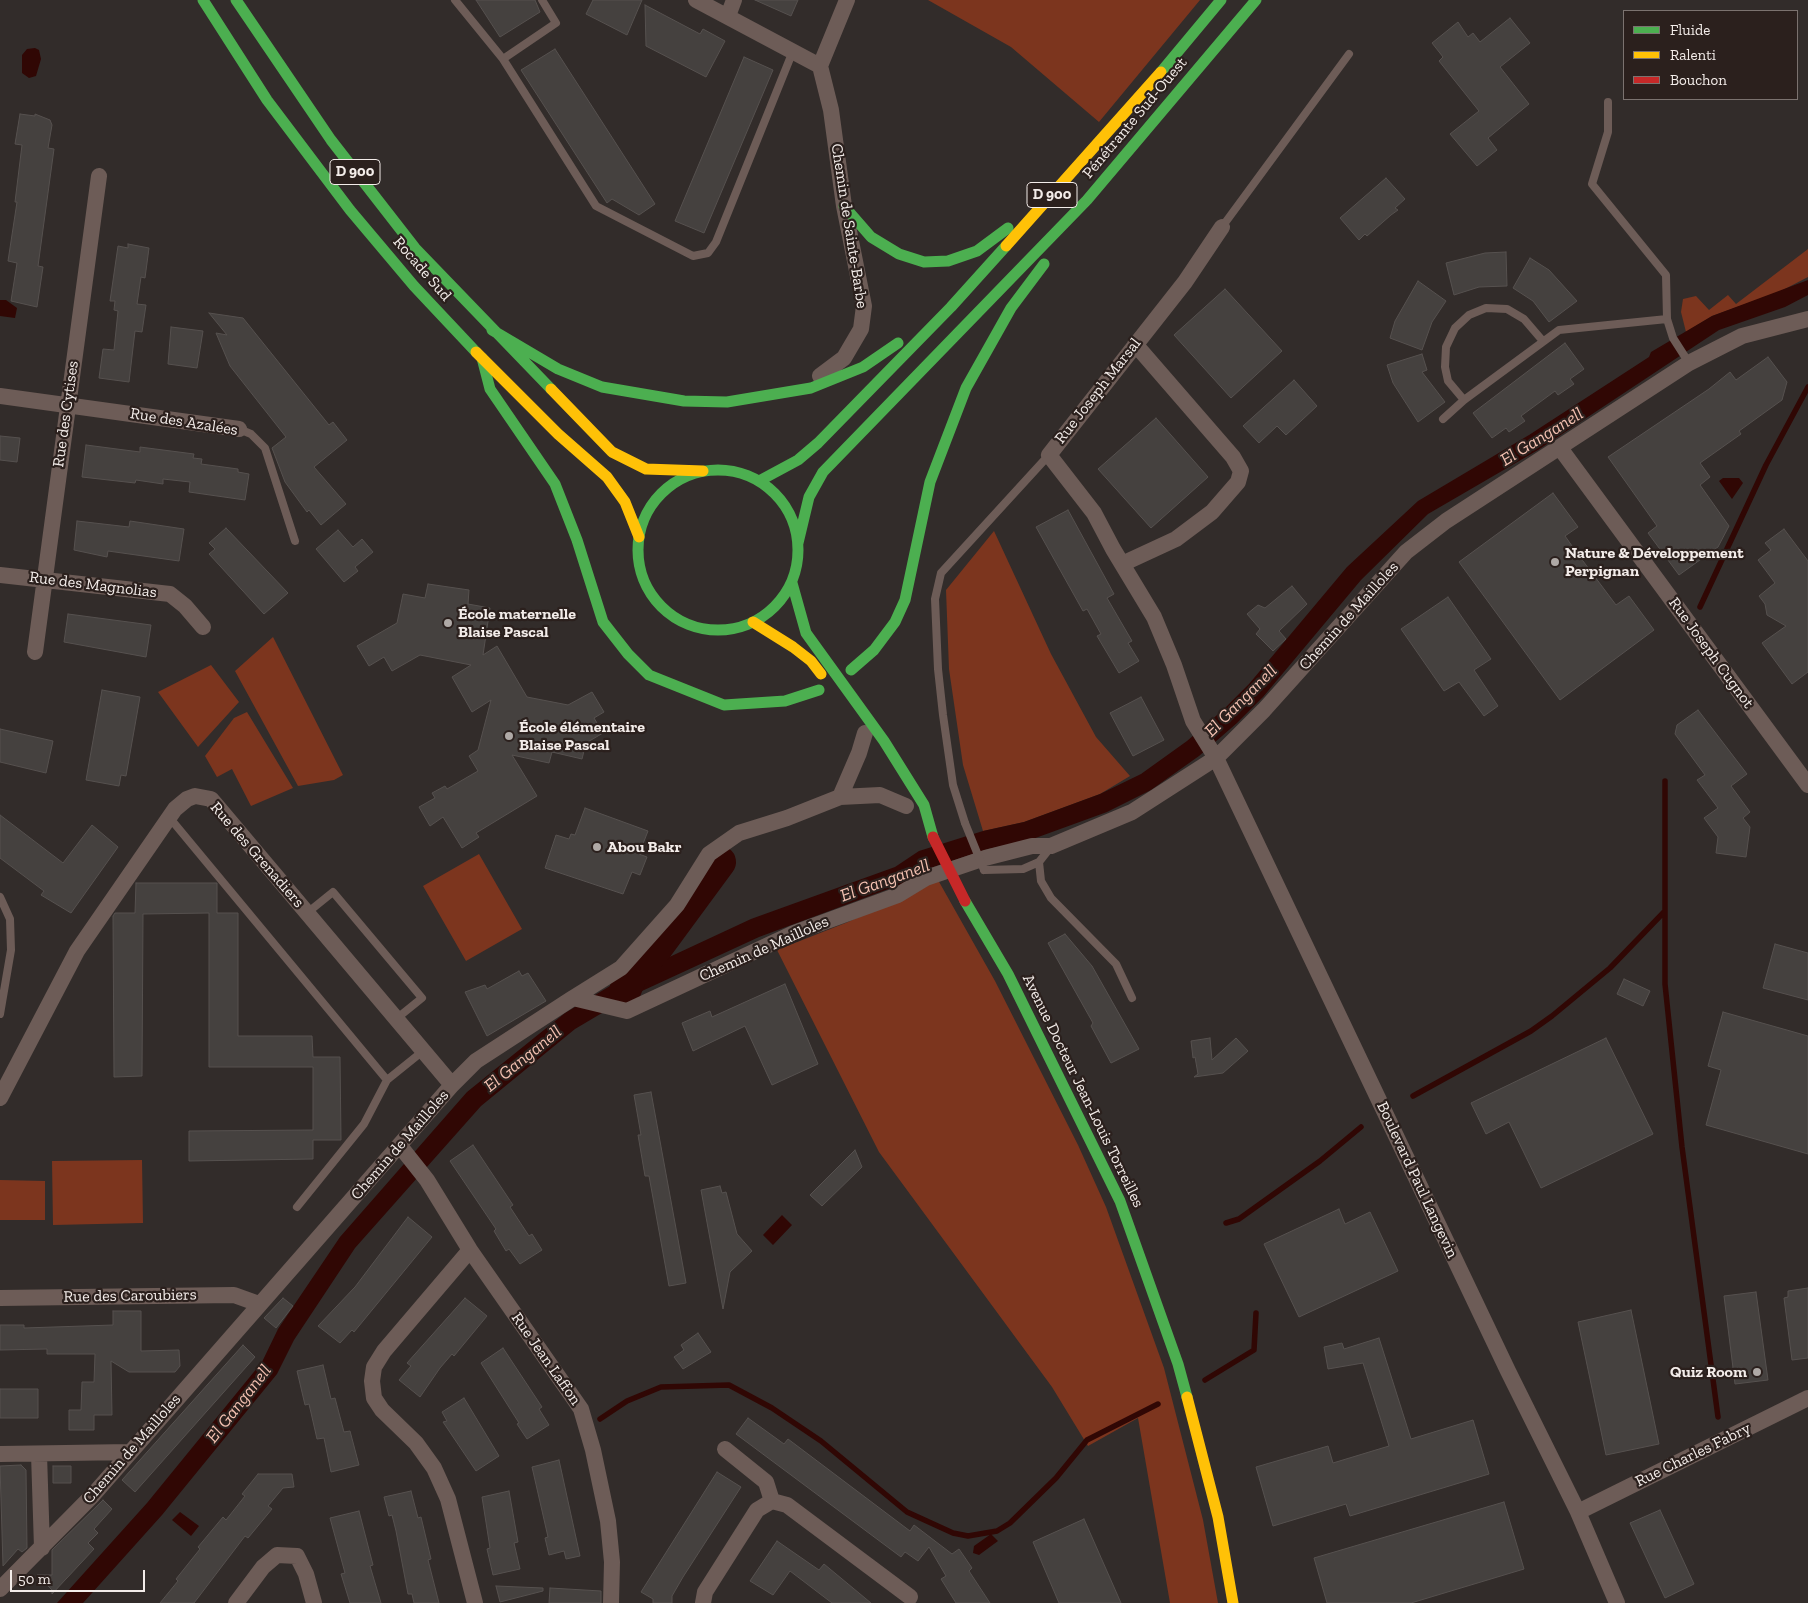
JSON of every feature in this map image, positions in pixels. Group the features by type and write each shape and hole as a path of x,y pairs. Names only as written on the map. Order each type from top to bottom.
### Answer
{"main road":[{"name":"Rocade Sud","path":"203,0 267,100 334,189 414,286 482,358 558,434 607,477 625,502 639,537"},
{"name":"Rocade Sud","path":"236,0 343,156 415,248 492,330 612,452 646,469 703,471"},
{"name":"Pénétrante Sud-Ouest","path":"759,481 798,460 951,307 1152,83 1221,0"},
{"name":"Pénétrante Sud-Ouest","path":"798,543 808,497 823,472 1087,200 1256,0"},
{"path":"844,206 871,237 899,254 924,262 948,261 977,251 1001,234 1098,143"},
{"path":"851,670 874,650 895,622 905,600 930,482 966,388 1011,308 1047,260 1087,200"},
{"path":"492,330 558,369 602,388 684,400 727,402 801,391 864,367 951,307"},
{"path":"482,358 490,389 555,484 577,540 603,622 649,675 697,696 724,704 785,701 819,690"},
{"path":"722,470 742,473 759,481 772,490 790,514 798,543 798,564 792,583 782,599 769,612 753,622 727,630 714,630 687,624 675,618 655,600 642,577 639,564 639,537 647,514 661,494 680,479 703,471 722,470"},
{"path":"792,583 806,633 816,658 874,749"},
{"path":"753,622 793,647 816,658"},
{"name":"Avenue Docteur Jean-Louis Torreilles","path":"816,658 884,741 924,804 933,837 966,901 1008,974 1091,1139 1123,1210 1178,1364 1218,1517 1233,1603"},
{"name":"Avenue Docteur Jean-Louis Torreilles","path":"897,790 912,816 933,837"}],"street":[{"path":"696,0 820,66 848,0"},
{"path":"728,16 734,0"},
{"name":"Chemin de Sainte-Barbe","path":"801,391 844,358 861,329 864,306 844,206 831,110 820,66"},
{"name":"Rue des Cytises","path":"35,652 98,176"},
{"name":"Rue Joseph Marsal","path":"1193,721 1174,665 1154,617 1094,513 1048,455 1185,282 1222,227"},
{"name":"Chemin de Mailloles","path":"0,1589 42,1548 130,1452 259,1304 404,1151 452,1085 476,1061 577,999 614,1010 627,1011 794,933 898,895 926,878 1032,846 1051,846 1132,812 1213,755 1264,710 1406,552 1446,521 1560,448 1686,358 1742,336 1808,319"},
{"path":"1122,564 1176,539 1212,512 1238,482 1241,471 1234,458 1135,344"},
{"name":"Rue des Azalées","path":"0,396 239,429"},
{"name":"Rue Joseph Cugnot","path":"1560,448 1808,785"},
{"name":"Rue des Magnolias","path":"0,575 170,594 185,606 203,626"},
{"name":"Boulevard Paul Langevin","path":"1193,721 1213,755 1508,1371 1578,1512 1617,1603"},
{"path":"840,797 859,754 865,733"},
{"path":"577,999 621,968 677,905 709,854 739,833 788,818 840,797 880,795 912,816"},
{"name":"Rue des Grenadiers","path":"0,1098 76,951 169,817 180,803 195,796 211,800 452,1085"},
{"name":"Rue Jean Laffon","path":"404,1151 427,1180 470,1250 581,1409 594,1450 608,1521 612,1562 611,1603"},
{"path":"470,1250 384,1351 374,1367 372,1381 374,1398 382,1410 416,1443 434,1468 448,1498 475,1603"},
{"name":"Rue des Caroubiers","path":"0,1298 234,1295 259,1304"},
{"name":"Rue Charles Fabry","path":"1578,1512 1808,1398"},
{"path":"726,1449 766,1482 772,1501"},
{"path":"0,1454 130,1452"},
{"path":"39,1454 42,1548"},
{"path":"703,1603 706,1592 758,1510 772,1501 787,1505 915,1601"},
{"path":"236,1603 264,1567 277,1556 297,1556 306,1574 314,1603"}],"lane":[{"path":"456,0 503,59 596,206 693,256 708,253 716,242 793,51"},
{"path":"503,59 556,23 542,0"},
{"path":"1222,227 1348,54"},
{"path":"1608,102 1608,132 1592,184 1666,275 1667,319 1673,338 1686,358"},
{"path":"1464,400 1448,381 1445,367 1446,347 1454,328 1469,315 1486,308 1507,309 1524,319 1542,340"},
{"path":"1443,419 1464,400 1542,340 1559,330 1667,319"},
{"name":"Rue des Azalées","path":"239,429 251,434 265,448 295,542"},
{"path":"1048,455 941,572 935,599 937,659 953,785 965,824 984,870 1023,868 1039,862 1051,846"},
{"path":"169,817 387,1080"},
{"path":"1039,862 1041,881 1051,898 1116,964 1132,998"},
{"path":"307,913 332,892 422,998 396,1019"},
{"path":"0,897 10,919 12,950 0,1014"},
{"path":"297,1207 364,1124 387,1080 423,1051"}],"shaded area":[{"path":"928,0 1200,0 1099,122 1011,47"},
{"path":"1808,249 1808,277 1779,292 1712,316 1686,332 1681,312 1683,299 1696,296 1709,310 1728,295 1736,304"},
{"path":"994,531 1051,654 1096,737 1130,776 1100,794 1024,822 983,831 963,765 949,669 946,590"},
{"path":"273,637 343,775 334,780 298,786 235,671"},
{"path":"211,665 239,702 198,747 158,692"},
{"path":"247,712 293,788 251,806 232,769 217,777 205,756 234,718"},
{"path":"479,854 522,929 466,961 423,886"},
{"path":"938,880 995,981 1078,1145 1106,1207 1164,1368 1203,1520 1218,1603 1170,1603 1138,1418 1088,1446 1052,1387 879,1152 777,950 848,922"},
{"path":"142,1160 143,1223 53,1225 52,1161"},
{"path":"0,1180 45,1181 45,1220 0,1220"}],"water":[{"path":"35,48 39,50 41,59 36,76 29,78 22,73 22,55 27,49"},
{"name":"El Ganganell","path":"1808,280 1808,295 1785,307 1719,330 1538,450 1428,514 1361,580 1263,697 1237,723 1199,756 1151,790 1107,812 1030,840 988,849 927,869 902,884 759,937 629,997 575,1029 481,1106 355,1248 294,1340 277,1374 162,1515 83,1603 57,1603 147,1503 262,1362 278,1329 340,1237 467,1092 565,1013 620,980 751,919 895,867 919,851 983,831 1024,822 1100,794 1141,774 1187,741 1224,709 1249,684 1347,567 1418,501 1529,435 1649,357 1651,352 1712,316"},
{"path":"0,300 6,300 17,308 15,318 0,316"},
{"path":"1723,478 1739,478 1743,483 1732,499 1719,481"},
{"path":"782,1215 792,1225 773,1245 763,1235"},
{"path":"180,1512 199,1526 191,1536 172,1520"},
{"path":"991,1534 998,1541 979,1555 973,1553 974,1546"}],"building":[{"path":"476,0 535,0 540,12 500,37"},
{"path":"593,0 642,0 627,35 586,14"},
{"path":"755,0 798,0 791,16"},
{"path":"645,5 700,34 703,29 725,41 706,77 646,46"},
{"path":"1510,18 1530,43 1500,67 1529,104 1488,138 1497,150 1477,166 1450,134 1479,111 1439,61 1443,57 1432,43 1458,22 1468,37 1473,33 1480,42"},
{"path":"555,49 655,204 639,215 612,199 607,203 521,70"},
{"path":"744,57 773,70 704,233 675,221"},
{"path":"20,114 35,116 35,114 50,120 52,125 48,148 54,149 38,266 43,267 37,307 11,301 17,263 8,261 17,202 15,202 22,145 15,144"},
{"path":"1386,178 1405,199 1395,208 1398,210 1367,236 1365,234 1359,240 1340,218"},
{"path":"128,244 149,248 145,278 141,277 137,304 146,305 142,332 135,331 129,382 99,378 103,349 114,350 118,311 114,310 115,301 110,301 118,246 128,248"},
{"path":"1506,252 1507,286 1479,287 1454,295 1446,263 1485,253"},
{"path":"1530,258 1549,270 1577,301 1549,322 1533,301 1513,288"},
{"path":"1418,281 1446,301 1432,322 1422,350 1390,338 1395,321"},
{"path":"1225,289 1282,351 1231,398 1174,335"},
{"path":"209,313 243,318 329,425 333,422 347,440 314,467 346,504 321,525 309,510 307,512 285,482 272,448 286,437 230,366 216,333 227,335"},
{"path":"171,327 203,331 197,368 168,364"},
{"path":"1565,343 1584,369 1570,379 1574,384 1558,395 1555,391 1521,416 1525,421 1509,432 1506,428 1492,438 1473,413"},
{"path":"1422,354 1427,370 1422,372 1445,402 1418,422 1393,383 1387,365"},
{"path":"1768,357 1787,382 1782,400 1739,431 1741,434 1700,463 1710,477 1700,485 1729,526 1718,547 1679,575 1648,533 1657,526 1608,457 1709,389 1730,372 1736,380"},
{"path":"1294,380 1317,406 1286,435 1277,426 1259,443 1243,426"},
{"path":"1156,418 1208,477 1151,528 1098,469"},
{"path":"0,436 20,438 17,462 0,460"},
{"path":"86,445 140,452 140,447 194,454 193,458 202,459 201,464 238,469 238,472 249,474 245,500 189,492 190,482 163,479 163,484 136,480 135,483 82,477"},
{"path":"1553,493 1578,527 1565,536 1577,553 1616,605 1629,596 1654,630 1560,700 1459,562"},
{"path":"1068,510 1114,594 1107,598 1132,641 1128,643 1139,661 1119,673 1097,636 1101,634 1087,609 1083,611 1036,527"},
{"path":"77,521 129,527 130,521 184,529 179,561 108,551 107,557 74,550"},
{"path":"226,528 288,593 264,614 209,554 215,549 209,543"},
{"path":"1784,529 1808,561 1808,672 1792,684 1762,643 1786,626 1767,615 1765,604 1759,596 1775,583 1758,560 1771,550 1765,543"},
{"path":"338,530 353,547 362,539 373,552 355,567 358,571 344,582 316,549"},
{"path":"428,584 469,590 468,604 490,608 483,655 497,646 527,697 568,705 592,692 604,712 594,718 603,733 586,743 582,759 552,752 549,763 512,755 537,796 476,833 479,837 462,848 443,817 430,826 419,807 435,798 432,793 445,786 447,789 478,771 469,756 478,750 491,700 472,712 452,677 471,665 420,655 392,671 384,657 369,666 357,646 397,623 403,594 425,598"},
{"path":"1292,586 1307,604 1279,631 1286,639 1273,651 1256,634 1260,629 1247,614 1258,605 1265,608"},
{"path":"1448,597 1491,659 1474,670 1498,706 1484,716 1459,682 1444,691 1401,629"},
{"path":"68,614 151,625 146,657 64,642"},
{"path":"102,690 140,697 126,776 121,775 119,786 86,780"},
{"path":"1141,697 1164,740 1133,756 1110,713"},
{"path":"1698,710 1747,774 1731,786 1750,812 1743,818 1750,827 1746,857 1716,853 1718,837 1704,818 1718,808 1697,780 1705,775 1675,734 1677,725"},
{"path":"0,729 53,741 46,773 0,762"},
{"name":"Abou Bakr","path":"585,808 648,831 639,854 647,857 640,875 632,872 623,894 545,868 556,835 569,839 571,834 575,835"},
{"path":"0,815 63,863 92,825 118,847 71,913 41,895 44,891 0,858"},
{"path":"136,883 217,883 217,913 238,913 238,1036 312,1036 313,1057 340,1057 341,1140 313,1140 313,1159 189,1161 189,1131 313,1130 313,1067 209,1067 209,913 143,914 142,1076 114,1077 113,916 115,913 135,913"},
{"path":"1065,934 1092,966 1139,1049 1111,1063 1091,1026 1093,1023 1048,943"},
{"path":"1775,944 1808,953 1808,1000 1763,988"},
{"path":"519,971 522,976 528,973 546,1001 487,1036 465,992 485,985 487,989"},
{"path":"1624,979 1650,991 1643,1006 1617,994"},
{"path":"785,984 818,1064 772,1085 745,1026 693,1051 682,1023 710,1011 712,1017"},
{"path":"1723,1012 1808,1036 1808,1154 1706,1125 1721,1070 1708,1066"},
{"path":"1210,1038 1212,1060 1236,1038 1248,1051 1223,1073 1194,1077 1198,1074 1195,1057 1193,1058 1191,1041"},
{"path":"1606,1038 1653,1134 1541,1188 1509,1122 1486,1134 1471,1103"},
{"path":"651,1092 686,1283 669,1286 649,1176 645,1176 638,1135 641,1135 634,1095"},
{"path":"473,1145 513,1205 510,1207 529,1236 532,1234 542,1250 520,1264 509,1249 506,1251 494,1231 496,1229 450,1161"},
{"path":"855,1150 862,1167 822,1206 810,1195"},
{"path":"720,1186 722,1193 726,1192 737,1234 752,1251 730,1272 723,1309 701,1190"},
{"path":"1339,1209 1345,1224 1370,1212 1398,1271 1299,1317 1264,1244"},
{"path":"408,1217 432,1237 354,1332 352,1330 340,1343 318,1326 355,1287"},
{"path":"1808,1288 1808,1358 1792,1360 1784,1298 1788,1297 1788,1291"},
{"path":"1756,1292 1768,1380 1735,1384 1724,1296"},
{"path":"283,1298 293,1306 276,1328 264,1318"},
{"path":"465,1298 487,1316 454,1356 452,1354 440,1368 420,1397 399,1380 411,1366 407,1363"},
{"path":"1631,1310 1659,1444 1606,1455 1578,1322"},
{"path":"113,1311 141,1311 141,1351 179,1350 180,1366 175,1372 129,1372 111,1361 112,1415 94,1415 94,1430 69,1430 69,1410 81,1410 82,1382 94,1382 95,1354 47,1354 47,1349 0,1350 0,1325 24,1325 24,1328 113,1325"},
{"path":"698,1333 711,1352 683,1369 674,1357 684,1350 681,1345"},
{"path":"1379,1338 1411,1439 1473,1420 1489,1474 1350,1516 1346,1504 1273,1526 1256,1467 1328,1446 1333,1463 1389,1446 1363,1363 1328,1369 1324,1347 1342,1343 1344,1349"},
{"path":"243,1345 255,1357 135,1492 122,1480"},
{"path":"503,1348 542,1407 539,1409 549,1425 527,1439 481,1363"},
{"path":"323,1365 331,1399 335,1398 344,1432 350,1431 359,1465 331,1472 324,1438 317,1439 309,1404 305,1405 297,1371"},
{"path":"0,1389 38,1389 38,1418 0,1418"},
{"path":"464,1398 499,1456 476,1471 443,1422 447,1421 442,1412"},
{"path":"748,1418 784,1444 788,1439 910,1531 914,1525 952,1554 959,1549 972,1568 969,1571 990,1603 956,1603 941,1579 946,1576 929,1547 918,1561 905,1552 901,1557 736,1434"},
{"path":"559,1460 580,1556 566,1559 564,1551 549,1555 545,1538 548,1537 532,1467"},
{"path":"21,1465 26,1470 27,1548 22,1552 18,1549 3,1566 0,1466"},
{"path":"53,1466 71,1466 71,1483 53,1483"},
{"path":"717,1472 741,1487 683,1577 672,1596 672,1603 653,1603 653,1599 641,1592"},
{"path":"258,1474 292,1474 294,1487 283,1488 268,1506 272,1509 248,1538 245,1536 194,1603 160,1603 200,1549 198,1547 223,1517 226,1520 245,1496 242,1494"},
{"path":"411,1491 418,1518 421,1517 431,1559 428,1560 439,1603 414,1603 412,1594 408,1594 396,1531 392,1515 389,1516 384,1497"},
{"path":"509,1491 518,1542 514,1543 520,1569 493,1575 487,1549 490,1548 482,1497"},
{"path":"103,1500 112,1509 94,1529 98,1533 88,1543 94,1549 52,1594 52,1590 37,1575 52,1575 52,1550"},
{"path":"1504,1502 1524,1569 1411,1603 1327,1603 1314,1558"},
{"path":"1660,1510 1694,1584 1665,1598 1630,1523"},
{"path":"359,1511 373,1565 370,1566 381,1603 350,1603 341,1574 345,1573 330,1518"},
{"path":"1084,1519 1121,1603 1059,1603 1033,1542"},
{"path":"777,1541 819,1570 824,1564 871,1603 832,1603 790,1571 773,1595 750,1581"},
{"path":"496,1586 543,1588 543,1591 500,1602"},
{"path":"550,1588 601,1591 601,1603 549,1603"}],"waterway":[{"path":"1700,607 1766,465 1808,387"},
{"path":"1665,781 1665,984 1682,1147 1718,1417"},
{"path":"625,991 631,976 656,949 720,862"},
{"path":"1413,1096 1531,1031 1552,1016 1610,968 1664,912"},
{"path":"1226,1223 1239,1219 1320,1161 1361,1127"},
{"path":"1205,1380 1254,1350 1256,1313"},
{"path":"600,1419 627,1401 661,1387 729,1385 772,1408 821,1441 907,1512 953,1533 968,1536 997,1531 1010,1523 1056,1478 1087,1440 1158,1404"}],"traffic: fast":[{"path":"203,0 267,100 350,210 414,286 476,352"},
{"path":"236,0 331,140 415,248 551,389"},
{"path":"1161,72 1221,0"},
{"path":"798,543 809,497 823,472 1087,200 1256,0"},
{"path":"844,206 871,237 899,254 924,262 948,261 977,251 1008,228"},
{"path":"759,481 798,460 818,443 951,307 1006,246"},
{"path":"851,670 874,650 895,622 905,600 930,482 966,388 1011,308 1044,264"},
{"path":"492,330 558,369 602,387 684,401 727,402 811,388 863,367 898,343"},
{"path":"482,358 490,389 555,484 577,540 603,622 628,654 649,675 724,705 785,701 819,690"},
{"path":"710,470 726,470 756,479 775,493 792,519 797,534 798,550 797,566 792,581 775,607 756,621 741,627 726,630 710,630 680,621 656,601 647,588 641,573 638,558 638,542 647,512 667,488 680,479 695,473 710,470"},
{"path":"792,583 806,633 884,741 924,805 933,837"},
{"path":"965,901 1008,974 1120,1201 1178,1364 1187,1397"}],"traffic: slow":[{"path":"1006,246 1161,72"},
{"path":"476,352 558,434 607,477 625,502 639,537"},
{"path":"551,389 612,452 646,469 703,471"},
{"path":"753,622 793,647 811,661 821,674"},
{"path":"1187,1397 1218,1517 1233,1603"}],"traffic: jam":[{"path":"933,837 965,901"}],"place":[{"name":"Nature & Développement Perpignan","path":"1555,562"},
{"name":"École maternelle Blaise Pascal","path":"448,623"},
{"name":"École élémentaire Blaise Pascal","path":"509,736"},
{"name":"Abou Bakr","path":"597,847"},
{"name":"Quiz Room","path":"1757,1372"}]}
